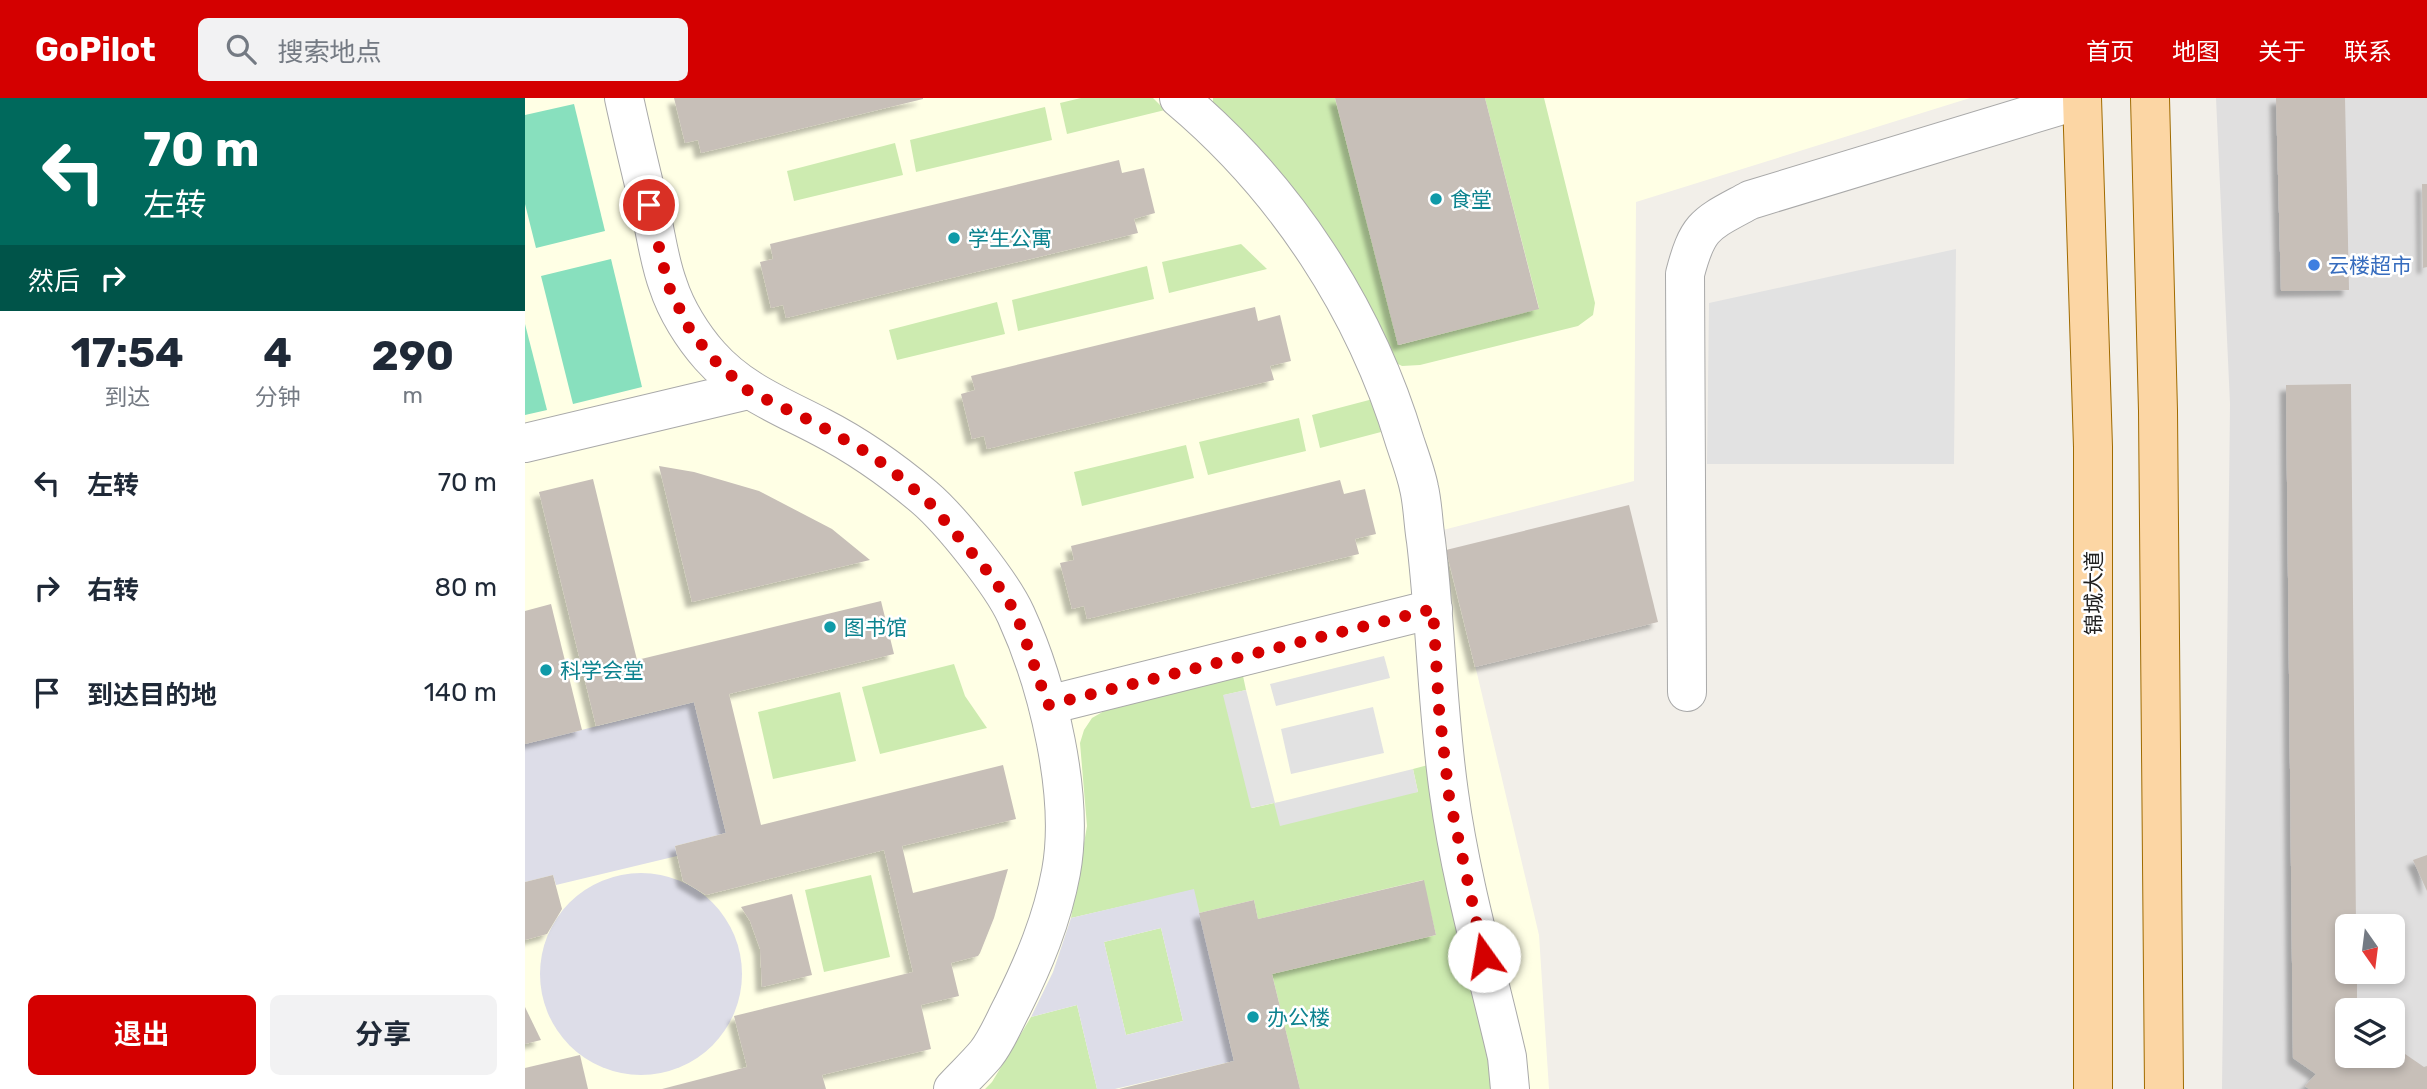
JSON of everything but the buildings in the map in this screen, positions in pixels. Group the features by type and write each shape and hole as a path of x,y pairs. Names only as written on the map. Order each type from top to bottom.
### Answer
{"main road":[{"path":"2150,98 2158,411 2164,1089"},
{"name":"锦城大道","path":"2082,99 2093,447 2093,1089"}],"lane":[{"path":"624,98 668,285 689,328 711,357 747,390 817,424 866,452 928,501 993,578 1016,613 1048,705 1059,752 1063,831 1061,869 1050,916 1038,952 1003,1025 987,1052 953,1089"},
{"path":"1687,692 1685,274 1693,243 1709,222 1751,200 2082,99"},
{"path":"1191,103 1243,157 1294,219 1324,264 1369,345 1392,397 1419,488 1433,609 1439,709 1449,796 1507,1057 1510,1089"},
{"path":"525,443 747,390"},
{"path":"1048,705 1433,609"}],"shaded area":[{"path":"525,98 1970,98 1636,202 1634,481 1443,530 1539,935 1549,1089 525,1089"},
{"path":"2216,98 2427,98 2427,1089 2222,1089 2230,404"},
{"path":"1956,249 1954,464 1707,464 1709,303"},
{"path":"1384,656 1390,678 1276,706 1270,684"},
{"path":"1246,690 1275,803 1413,769 1418,792 1280,826 1274,803 1251,808 1223,695"},
{"path":"694,702 726,833 675,846 677,856 556,885 553,875 525,882 525,744"},
{"path":"1373,707 1384,753 1291,774 1281,729"},
{"path":"641,873 680,881 713,902 734,935 742,974 734,1013 713,1046 680,1067 641,1075 602,1067 569,1046 548,1013 540,974 548,935 569,902 602,881"},
{"path":"1194,889 1234,1061 1115,1089 1097,1089 1077,1005 1031,1017 1053,972 1071,918","holes":["1161,928 1183,1021 1126,1035 1104,942"]}],"green space":[{"path":"1081,98 1153,98 1165,110 1067,134 1060,103"},
{"path":"1213,98 1335,98 1399,345 1539,308 1485,98 1544,98 1595,303 1593,315 1578,326 1420,365 1402,366 1392,361 1213,105"},
{"path":"574,104 605,231 536,248 525,204 525,115"},
{"path":"1045,107 1052,140 916,172 910,140"},
{"path":"895,143 903,175 794,201 787,171"},
{"path":"1241,244 1267,269 1169,293 1162,262"},
{"path":"611,259 642,387 573,404 541,276"},
{"path":"1147,266 1154,299 1018,331 1012,300"},
{"path":"997,302 1005,334 897,360 889,330"},
{"path":"525,324 547,410 525,415"},
{"path":"1373,399 1381,432 1320,448 1312,415"},
{"path":"1299,418 1306,451 1208,475 1199,442"},
{"path":"1186,445 1194,478 1082,506 1074,472"},
{"path":"954,664 965,696 987,728 880,754 862,687"},
{"path":"1243,676 1246,690 1224,695 1252,808 1274,803 1418,792 1413,769 1428,765 1494,1089 1300,1089 1272,974 1436,935 1423,880 1258,919 1254,900 1199,913 1193,890 1071,918 1087,826 1080,743 1092,718 1106,710"},
{"path":"840,692 856,761 773,779 758,712"},
{"path":"871,875 890,957 824,972 805,890"},
{"path":"1161,928 1183,1021 1126,1035 1104,942"},
{"path":"1077,1005 1097,1089 985,1089 992,1082 1031,1017"}],"place":[{"name":"食堂","path":"1436,199"},
{"name":"学生公寓","path":"954,238"},
{"name":"云楼超市","path":"2314,265"},
{"name":"图书馆","path":"830,627"},
{"name":"科学会堂","path":"546,670"},
{"name":"办公楼","path":"1253,1017"}],"route":[{"path":"649,205 668,285 689,328 711,357 747,390 817,424 866,452 928,501 993,578 1016,613 1048,705 1433,609 1439,709 1449,796 1484,956"}]}
